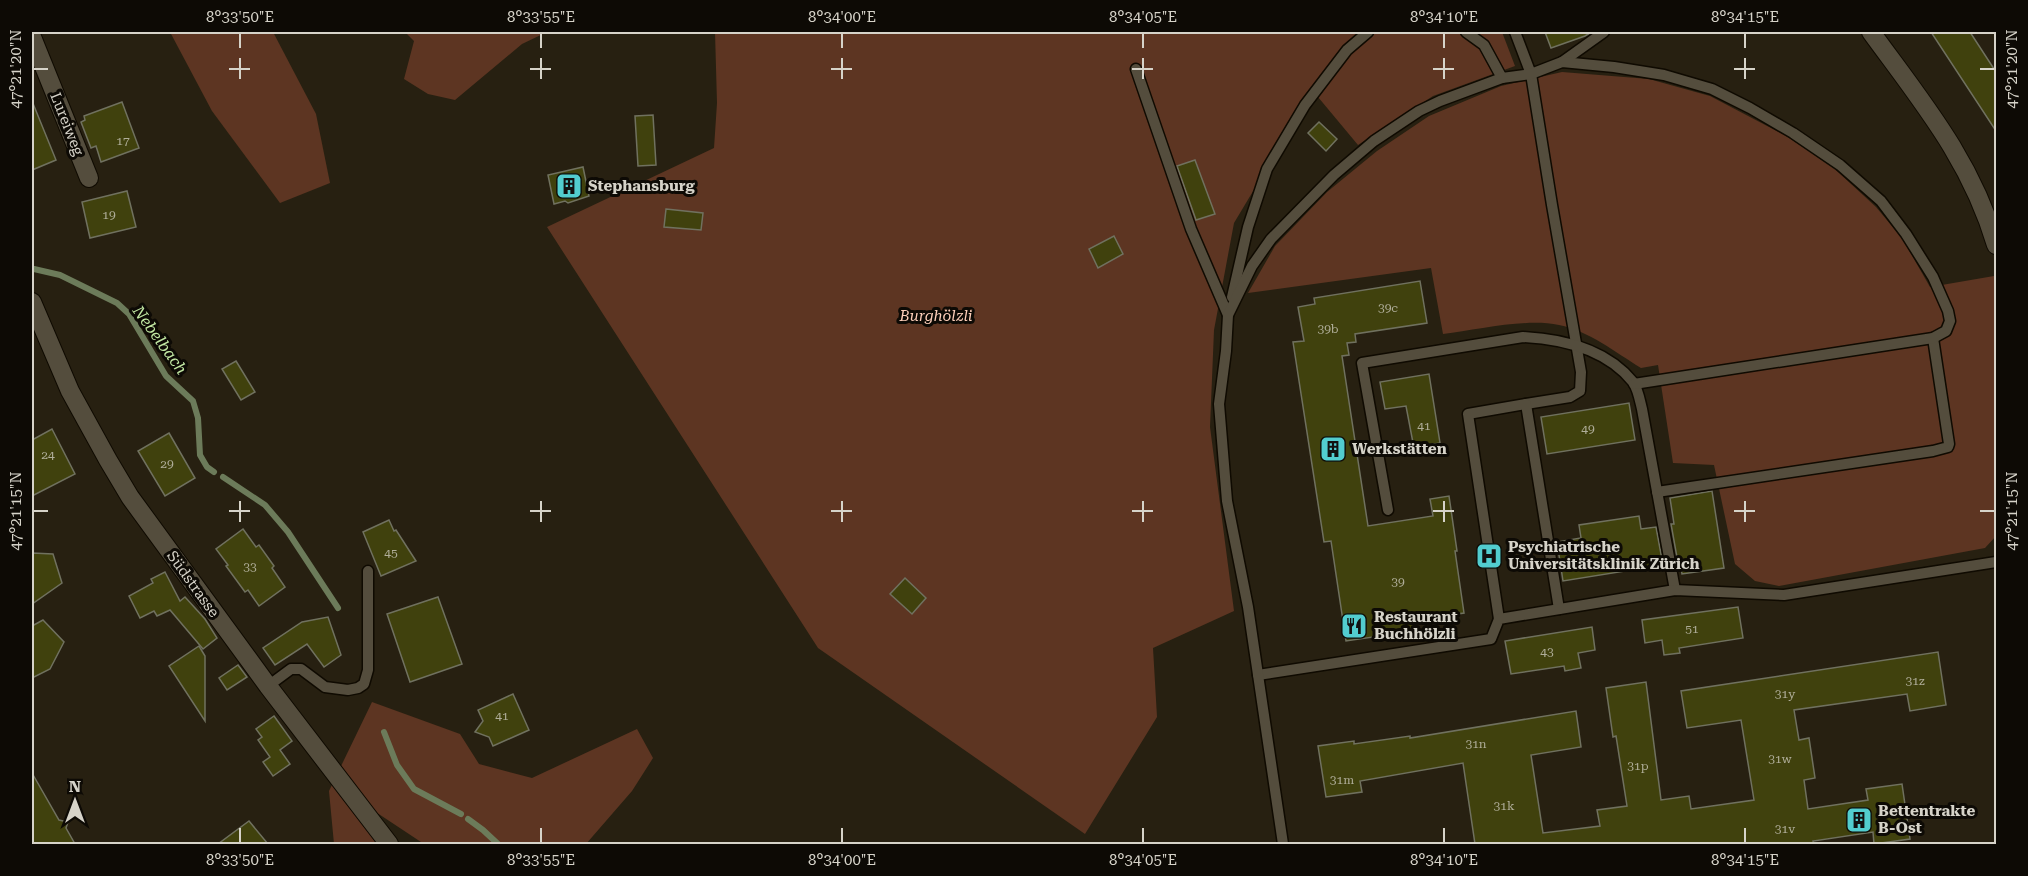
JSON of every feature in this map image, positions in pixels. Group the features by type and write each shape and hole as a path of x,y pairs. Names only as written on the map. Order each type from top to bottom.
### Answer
{"street":[{"path":"1871,32 1932,114 1968,171 1988,217 1996,245"},
{"name":"Lureiweg","path":"32,37 89,178"},
{"name":"Südstrasse","path":"32,302 70,391 113,470 161,541 268,686 389,844"}],"lane":[{"path":"1283,844 1248,607 1227,501 1219,404 1228,315 1248,227 1267,169 1305,105 1347,50 1368,32"},
{"path":"1466,32 1484,45 1502,78"},
{"path":"1258,675 1491,639 1499,618 1468,414 1570,397 1580,390 1581,372 1532,74 1515,32"},
{"path":"1228,315 1252,266 1271,239 1334,175 1374,141 1419,111 1440,101 1502,78 1532,74 1562,62 1604,32"},
{"path":"1562,62 1664,75 1712,89 1793,133 1840,165 1881,201 1906,234 1933,277 1950,321 1946,331 1933,338 1634,384"},
{"path":"1136,69 1191,229 1228,315"},
{"path":"1388,510 1362,363 1523,337 1576,345 1618,369 1634,384 1642,409 1675,590"},
{"path":"1657,492 1943,450 1949,444 1933,338"},
{"path":"1526,404 1559,609"},
{"path":"1499,618 1675,590 1784,595 1996,562"},
{"path":"268,686 291,669 301,669 325,687 348,690 364,684 368,670 368,571"}],"green space":[{"path":"170,32 273,32 316,114 330,183 280,203 212,111"},
{"path":"405,32 547,32 522,44 455,100 428,94 404,79 414,41"},
{"name":"Burghölzli","path":"715,32 1502,32 1515,66 1433,96 1358,145 1313,91 1234,223 1214,330 1210,427 1234,611 1153,648 1157,717 1085,834 818,648 547,227 714,148 717,103"},
{"path":"1562,72 1649,79 1710,96 1786,136 1837,171 1876,207 1902,238 1930,287 1994,276 1996,288 1996,536 1985,548 1779,586 1755,581 1735,564 1714,465 1673,463 1658,365 1641,368 1581,332 1546,323 1501,325 1443,334 1431,268 1248,293 1275,246 1327,192 1377,151 1429,116 1501,86"},
{"path":"372,702 460,734 479,764 532,778 637,729 653,758 632,791 586,844 424,844 338,787 378,844 334,844 329,791"}],"building":[{"path":"1545,32 1592,32 1551,48"},
{"path":"1931,32 1970,32 1996,72 1996,131"},
{"path":"32,101 56,160 32,170"},
{"path":"122,102 139,148 101,162 96,146 91,148 81,122 85,120 84,116"},
{"path":"653,115 656,165 638,166 635,116"},
{"path":"1319,122 1337,139 1326,151 1308,133"},
{"path":"1195,160 1215,214 1196,220 1177,166"},
{"name":"Stephansburg","path":"583,167 589,196 568,203 565,201 554,204 548,175"},
{"path":"127,191 136,227 90,238 82,202"},
{"path":"666,209 703,213 701,230 664,227"},
{"path":"1114,236 1123,254 1098,268 1089,249"},
{"path":"1420,281 1427,323 1355,334 1356,342 1347,343 1349,355 1342,356 1368,526 1433,516 1430,499 1449,496 1464,613 1415,620 1417,633 1346,641 1331,541 1324,542 1293,342 1304,341 1298,307 1315,304 1314,298"},
{"path":"236,361 255,392 241,400 222,369"},
{"path":"1429,374 1440,443 1414,448 1406,406 1385,409 1380,382"},
{"path":"1629,403 1635,440 1547,454 1541,417"},
{"path":"52,429 75,474 32,496 32,440"},
{"path":"169,433 195,478 165,496 138,451"},
{"path":"1712,491 1724,568 1682,574 1671,524 1674,524 1670,498"},
{"path":"1639,516 1641,529 1656,527 1663,565 1563,581 1557,542 1581,538 1579,525"},
{"path":"389,520 394,531 396,530 416,561 381,576 363,532"},
{"path":"243,529 256,547 259,545 285,587 259,606 248,590 245,592 216,549"},
{"path":"32,553 53,554 62,583 32,604"},
{"path":"165,572 180,601 185,597 205,619 217,638 203,649 170,610 157,616 154,611 140,618 129,596 153,583 151,579"},
{"path":"905,578 926,598 912,614 890,594"},
{"path":"438,597 462,664 410,682 387,614"},
{"path":"1738,607 1743,638 1679,648 1680,653 1664,655 1662,640 1645,643 1642,620"},
{"path":"328,617 341,655 324,667 307,644 275,665 263,648 302,622"},
{"path":"43,620 64,642 50,669 32,678 32,626"},
{"path":"1592,627 1595,650 1578,653 1581,668 1565,671 1564,666 1511,674 1505,641"},
{"path":"199,646 205,656 205,721 169,666"},
{"path":"1938,652 1946,705 1910,711 1907,694 1794,710 1799,740 1809,738 1815,778 1804,780 1808,809 1868,800 1866,789 1902,784 1910,839 1874,844 1873,832 1813,841 1814,844 1475,844 1463,763 1360,781 1362,792 1326,797 1318,746 1354,741 1354,744 1410,736 1410,738 1576,711 1581,747 1531,755 1543,833 1600,826 1597,810 1627,806 1606,688 1646,682 1661,800 1689,796 1691,809 1754,800 1741,720 1687,728 1681,691"},
{"path":"238,665 247,677 227,690 219,678"},
{"path":"513,694 529,730 493,746 489,737 475,732 483,721 478,710"},
{"path":"274,716 292,741 280,750 290,764 273,776 263,762 270,757 258,740 262,737 256,729"},
{"path":"32,773 59,820 68,822 66,828 75,844 32,844"},
{"path":"249,821 268,844 218,844"}],"waterway":[{"name":"Nebelbach","path":"34,269 60,275 117,303 129,314 166,376 193,401 198,418 200,455 207,467 214,472"},
{"name":"Nebelbach","path":"223,477 265,505 288,532 338,608"},
{"name":"Nebelbach","path":"384,732 397,765 414,789 461,814"},
{"name":"Nebelbach","path":"468,819 498,844"}],"place":[{"name":"Stephansburg","path":"569,186"},
{"name":"Werkstätten","path":"1333,449"},
{"name":"Psychiatrische Universitätsklinik Zürich","path":"1489,556"},
{"name":"Restaurant Buchhölzli","path":"1354,626"},
{"name":"Bettentrakte B-Ost","path":"1859,820"}]}
